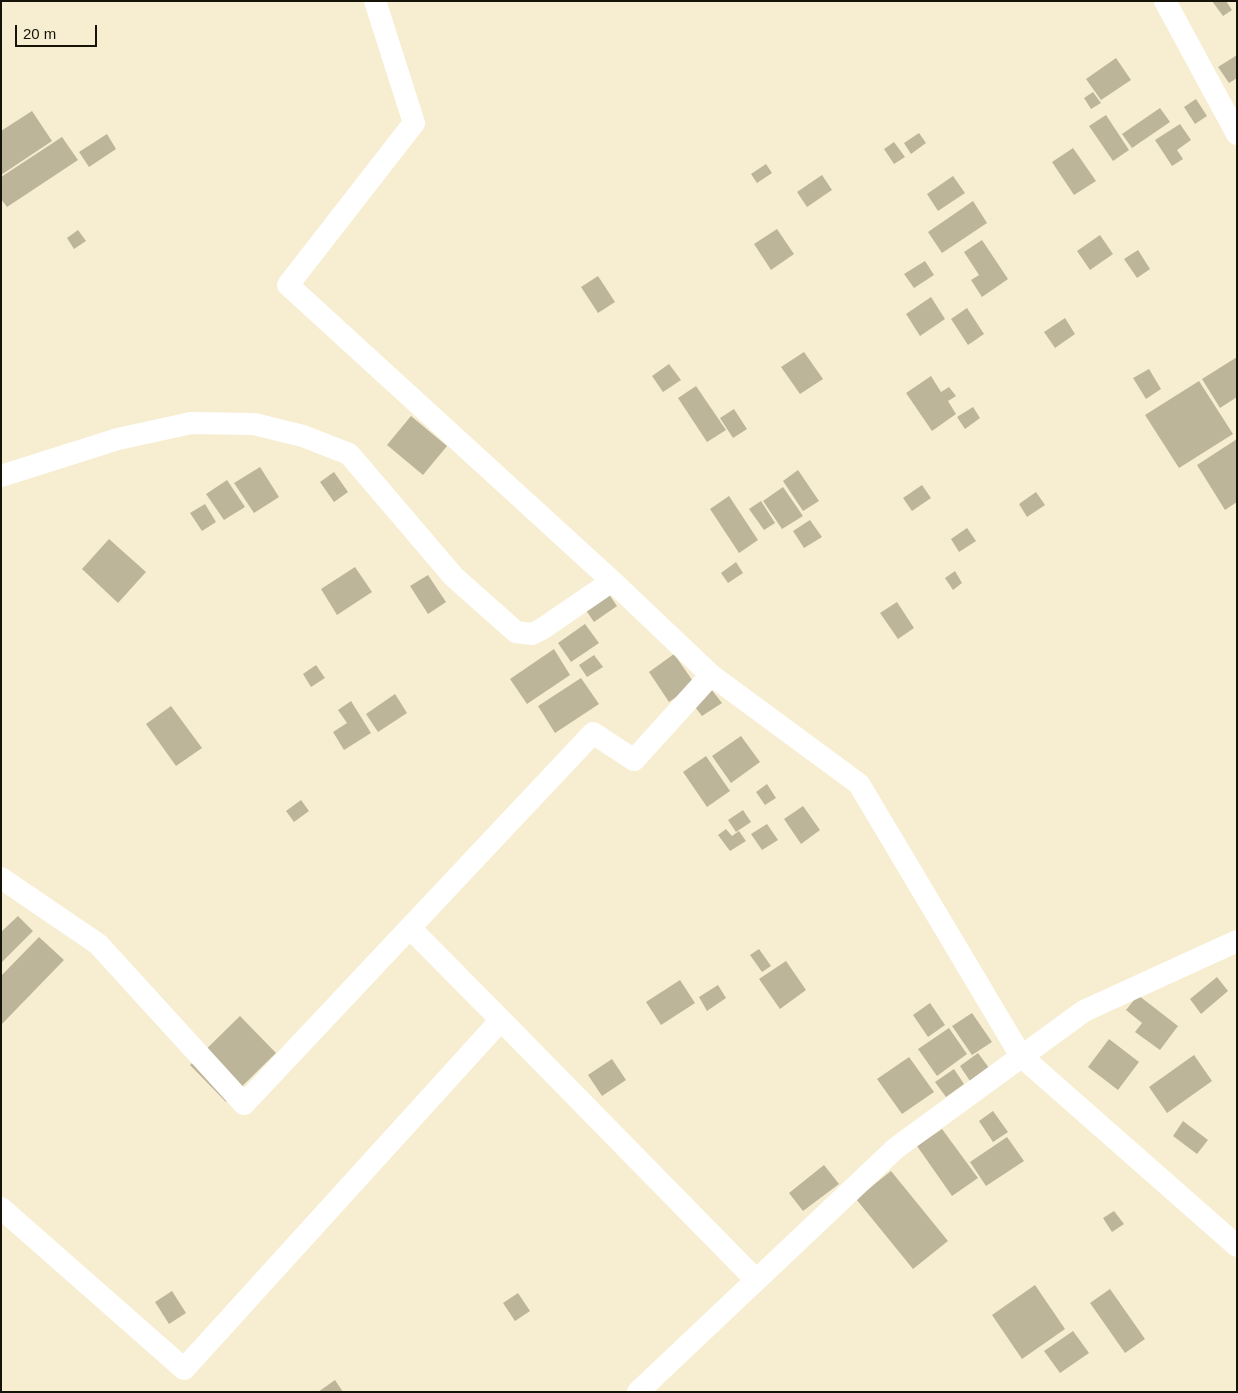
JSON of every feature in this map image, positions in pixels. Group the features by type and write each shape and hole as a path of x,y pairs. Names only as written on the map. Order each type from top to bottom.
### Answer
{"street":[{"path":"375,1 414,123 288,285 712,675 859,784 1022,1056 1237,1246"},
{"path":"1165,1 1237,134"},
{"path":"1,476 118,439 191,423 254,424 303,436 349,454 454,577 516,632 532,634 542,629 612,581"},
{"path":"1,878 98,944 244,1104 594,733 634,760 712,675"},
{"path":"410,928 756,1280"},
{"path":"638,1392 896,1148 1084,1011 1237,940"},
{"path":"1,1208 184,1369 501,1020"}],"building":[{"path":"1212,1 1226,1 1232,10 1223,16"},
{"path":"1237,55 1237,78 1229,83 1218,67"},
{"path":"1116,58 1131,80 1101,100 1086,79"},
{"path":"1093,92 1101,103 1091,109 1084,98"},
{"path":"1196,99 1207,116 1195,124 1184,107"},
{"path":"1160,108 1170,122 1132,148 1122,134"},
{"path":"32,111 52,141 1,175 1,131"},
{"path":"1106,115 1129,150 1113,161 1089,126"},
{"path":"1180,124 1191,140 1177,150 1183,159 1172,166 1155,140"},
{"path":"919,133 926,143 911,154 904,143"},
{"path":"107,134 116,149 89,167 79,152"},
{"path":"62,137 78,160 7,207 1,199 1,177"},
{"path":"894,142 905,157 894,164 884,149"},
{"path":"1073,148 1096,181 1074,195 1052,162"},
{"path":"766,164 772,173 757,183 751,174"},
{"path":"822,175 832,190 807,207 797,192"},
{"path":"953,176 965,193 938,211 927,194"},
{"path":"973,201 987,223 942,253 928,232"},
{"path":"777,229 794,254 771,270 754,244"},
{"path":"78,230 86,241 74,249 67,238"},
{"path":"1100,235 1113,254 1090,270 1077,251"},
{"path":"982,240 1008,279 982,297 971,280 979,275 964,252"},
{"path":"1138,250 1150,269 1137,278 1124,259"},
{"path":"925,261 934,275 914,288 904,274"},
{"path":"598,276 615,302 598,313 581,287"},
{"path":"931,297 945,319 920,336 906,314"},
{"path":"967,308 984,334 968,345 951,319"},
{"path":"1065,318 1075,334 1055,348 1044,332"},
{"path":"804,352 823,379 800,394 781,367"},
{"path":"1237,357 1237,397 1220,408 1202,379"},
{"path":"669,364 681,380 663,392 652,376"},
{"path":"1149,369 1161,389 1146,399 1133,378"},
{"path":"931,376 941,392 949,387 956,396 948,401 956,414 932,431 906,393"},
{"path":"1199,381 1233,434 1179,468 1145,415"},
{"path":"696,386 726,430 707,442 678,398"},
{"path":"973,407 980,418 965,429 957,417"},
{"path":"734,409 747,429 733,438 720,418"},
{"path":"411,416 447,446 423,475 387,445"},
{"path":"1237,439 1237,502 1225,510 1197,465"},
{"path":"260,467 279,497 254,513 234,483"},
{"path":"798,470 819,501 803,511 783,481"},
{"path":"334,472 348,492 334,502 320,482"},
{"path":"227,480 245,507 224,520 206,494"},
{"path":"922,485 931,498 912,511 903,498"},
{"path":"783,487 803,516 782,529 763,501"},
{"path":"1036,492 1045,505 1027,517 1019,504"},
{"path":"729,496 758,540 739,553 710,509"},
{"path":"761,501 775,523 764,530 749,509"},
{"path":"205,504 216,522 202,531 190,513"},
{"path":"810,520 822,537 804,548 793,531"},
{"path":"967,528 976,541 959,552 951,539"},
{"path":"109,539 146,572 118,603 82,569"},
{"path":"736,562 743,573 728,583 721,573"},
{"path":"355,567 372,592 337,615 321,589"},
{"path":"955,571 962,583 953,590 945,578"},
{"path":"428,575 446,602 428,614 410,586"},
{"path":"606,590 617,606 594,622 583,606"},
{"path":"897,602 914,628 898,639 880,613"},
{"path":"585,624 599,643 571,662 558,643"},
{"path":"554,649 570,675 527,704 510,679"},
{"path":"674,654 695,684 669,702 649,672"},
{"path":"594,655 603,667 587,677 579,665"},
{"path":"316,665 325,678 311,687 303,674"},
{"path":"581,678 599,704 555,733 538,706"},
{"path":"711,689 722,703 702,716 692,703"},
{"path":"395,694 407,713 378,732 366,714"},
{"path":"351,701 371,733 344,750 333,732 347,723 338,710"},
{"path":"171,706 202,748 176,766 146,724"},
{"path":"741,736 760,762 731,783 712,756"},
{"path":"706,756 730,791 707,807 683,772"},
{"path":"767,784 776,798 765,805 756,792"},
{"path":"301,800 309,811 294,822 286,811"},
{"path":"803,806 820,830 801,844 784,819"},
{"path":"743,810 751,822 736,832 728,820"},
{"path":"767,824 778,840 762,850 751,834"},
{"path":"726,829 732,836 739,831 746,841 730,851 718,835"},
{"path":"18,916 33,931 1,963 1,932"},
{"path":"39,937 64,960 1,1025 1,976"},
{"path":"759,949 771,966 762,972 750,955"},
{"path":"786,961 806,990 780,1009 759,979"},
{"path":"1217,977 1228,991 1201,1014 1190,999"},
{"path":"680,980 695,1003 661,1025 646,1002"},
{"path":"718,985 726,998 707,1011 699,997"},
{"path":"1138,995 1178,1026 1160,1050 1135,1032 1142,1023 1126,1010"},
{"path":"930,1003 945,1025 928,1037 913,1015"},
{"path":"972,1013 992,1042 972,1055 952,1026"},
{"path":"240,1016 276,1053 226,1102 190,1065"},
{"path":"949,1028 967,1054 937,1076 918,1049"},
{"path":"1109,1039 1139,1062 1118,1090 1088,1067"},
{"path":"978,1053 989,1068 970,1081 960,1066"},
{"path":"1194,1055 1212,1081 1167,1113 1149,1087"},
{"path":"909,1057 934,1092 902,1114 877,1079"},
{"path":"612,1059 626,1080 602,1096 588,1075"},
{"path":"954,1069 964,1084 946,1097 935,1082"},
{"path":"993,1111 1008,1132 993,1142 979,1121"},
{"path":"1183,1121 1208,1140 1197,1154 1173,1136"},
{"path":"942,1129 978,1178 952,1196 917,1146"},
{"path":"1007,1137 1024,1161 986,1186 970,1162"},
{"path":"824,1165 839,1184 803,1211 789,1193"},
{"path":"891,1171 948,1241 913,1269 856,1199"},
{"path":"1114,1211 1124,1224 1112,1232 1103,1218"},
{"path":"1035,1285 1065,1329 1022,1359 992,1315"},
{"path":"1110,1289 1145,1339 1125,1353 1090,1303"},
{"path":"172,1291 186,1313 169,1324 155,1302"},
{"path":"518,1293 530,1311 515,1321 503,1303"},
{"path":"1073,1331 1089,1353 1060,1373 1044,1351"},
{"path":"335,1380 343,1392 318,1392"}]}
